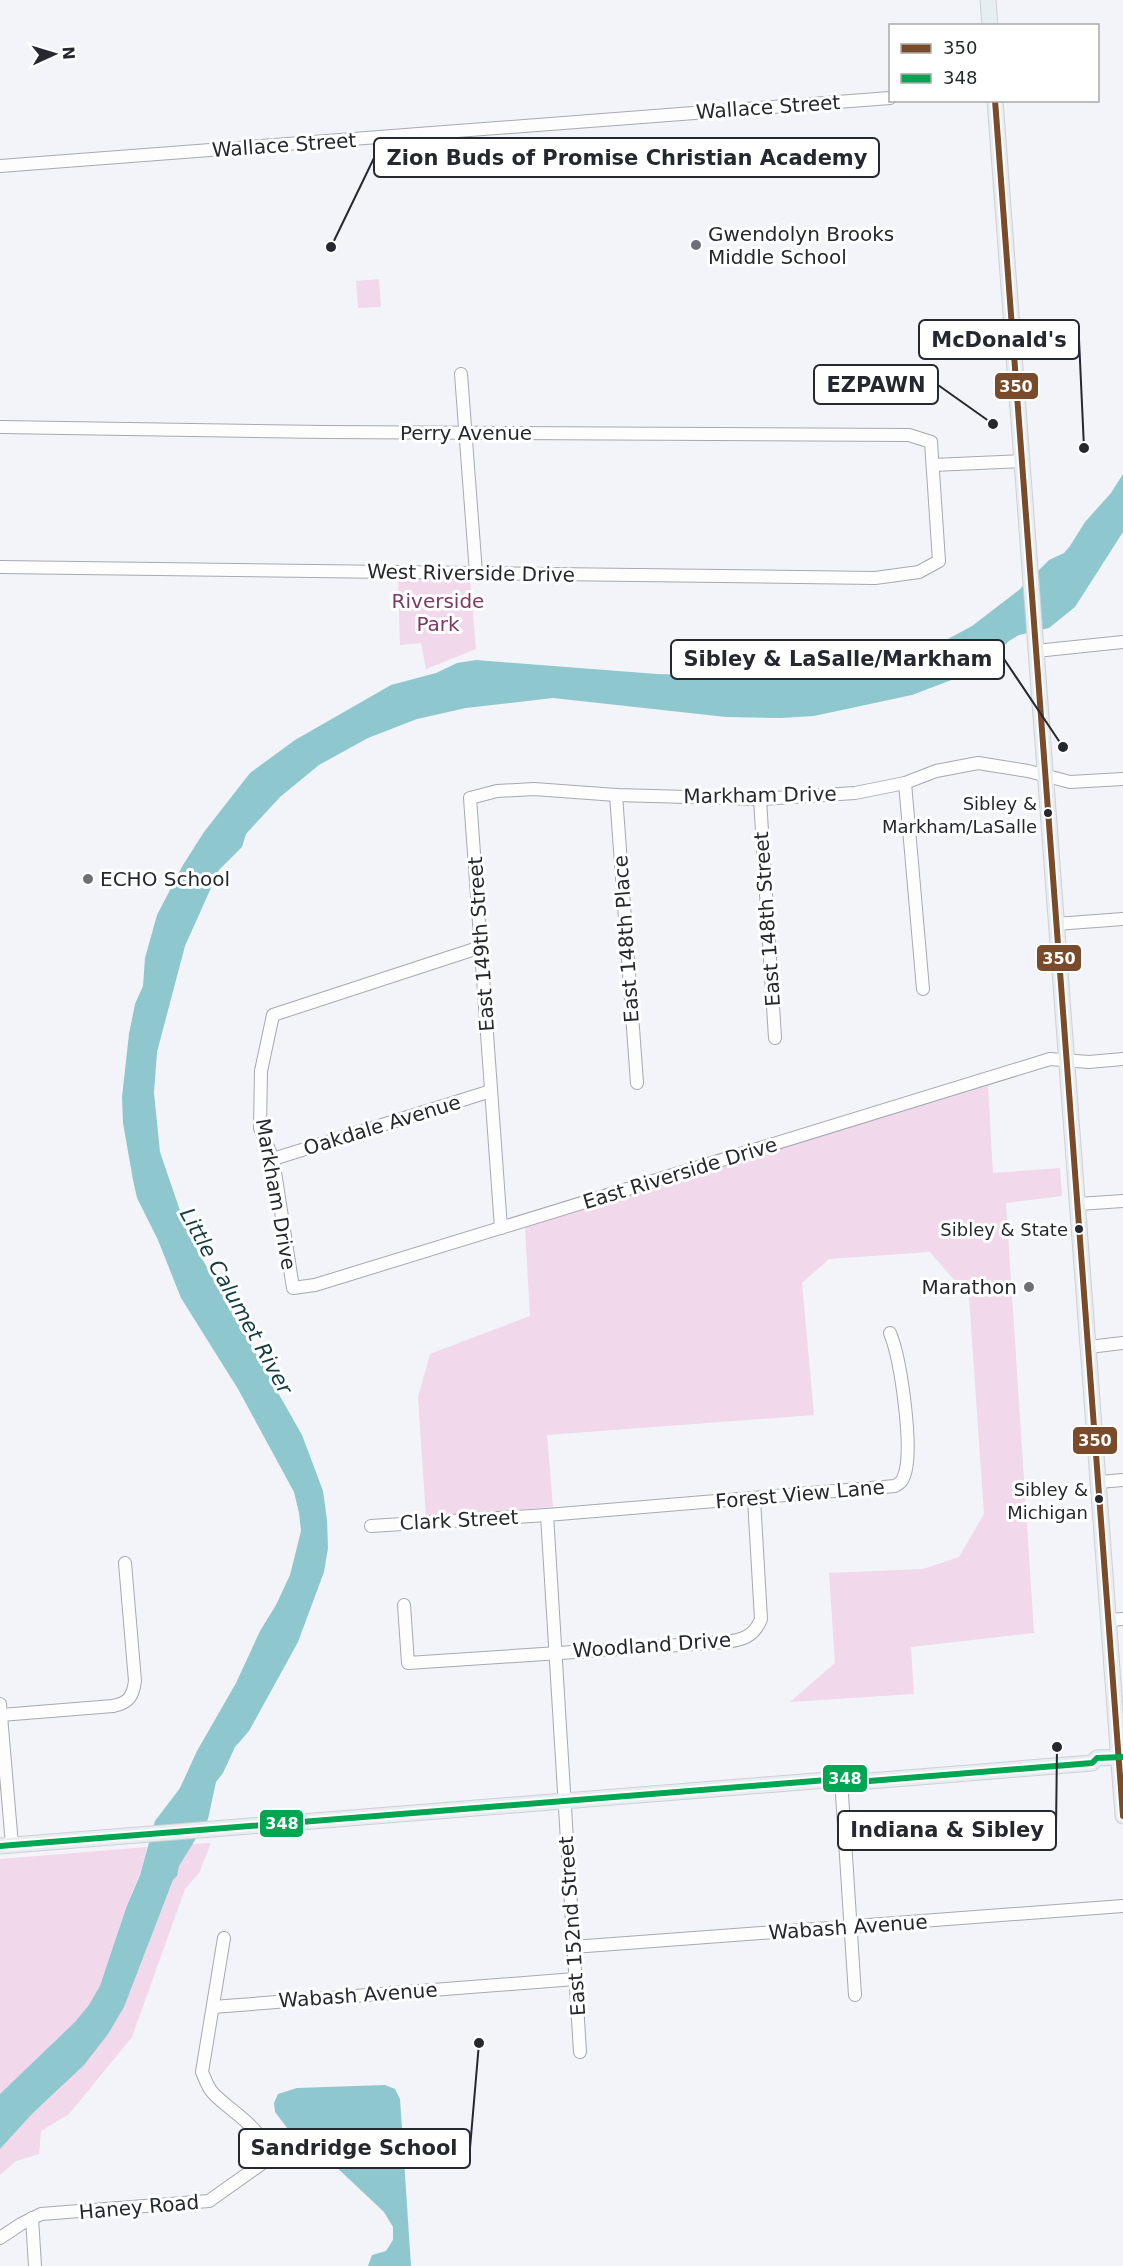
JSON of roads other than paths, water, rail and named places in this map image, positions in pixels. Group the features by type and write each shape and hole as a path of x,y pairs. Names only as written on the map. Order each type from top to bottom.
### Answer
{"main road":[{"path":"988,0 990,24"},
{"path":"995,102 1099,1482 1116,1620 1123,1816"},
{"path":"6,1845 145,1836 846,1779 857,1782 989,1773 1092,1763 1095,1756 1121,1758"}],"street":[{"name":"Wallace Street","path":"0,166 889,98"},
{"path":"461,374 476,573"},
{"name":"Perry Avenue","path":"0,427 909,435 931,442 933,465"},
{"path":"933,465 1021,461"},
{"name":"West Riverside Drive","path":"0,567 874,578 919,572 939,561 933,465"},
{"path":"1035,648 1123,642"},
{"name":"Markham Drive","path":"470,798 497,791 534,789 616,795 760,799 855,794 904,783 936,771 978,763 1028,771 1070,783 1123,779"},
{"path":"904,783 923,988"},
{"name":"East 148th Place","path":"616,795 637,1083"},
{"name":"East 149th Street","path":"470,798 501,1228"},
{"name":"East 148th Street","path":"760,799 775,1038"},
{"path":"1056,924 1123,919"},
{"name":"Markham Drive","path":"293,1288 273,1159 260,1128 261,1071 273,1015 481,947"},
{"name":"East Riverside Drive","path":"293,1288 315,1285 1050,1059 1089,1062 1123,1059"},
{"name":"Oakdale Avenue","path":"273,1159 491,1091"},
{"path":"1078,1204 1123,1201"},
{"name":"Forest View Lane","path":"547,1515 886,1488 901,1483 906,1465 902,1377 897,1349 890,1334"},
{"path":"1089,1347 1123,1343"},
{"path":"1099,1482 1123,1480"},
{"name":"Woodland Drive","path":"404,1605 408,1663 725,1642 746,1638 758,1628 761,1619 754,1499"},
{"name":"Clark Street","path":"371,1526 547,1515"},
{"name":"East 152nd Street","path":"547,1515 580,2052"},
{"path":"1,1716 122,1705 129,1700 134,1691 135,1681 126,1563"},
{"path":"0,1704 6,1845"},
{"path":"846,1779 855,1995"},
{"name":"Wabash Avenue","path":"573,1947 1123,1906"},
{"path":"213,2007 224,1938"},
{"name":"Wabash Avenue","path":"213,2007 575,1979"},
{"name":"Haney Road","path":"0,2238 41,2214 209,2201 264,2162 266,2154 263,2140 211,2092 202,2072 213,2007"},
{"path":"32,2218 35,2266"}],"water":[{"path":"1123,474 1123,532 1075,607 1049,628 1019,635 1009,641 986,663 970,673 912,695 814,716 726,717 553,698 466,708 417,719 368,738 319,765 280,797 246,834 242,847 219,870 185,946 157,1052 154,1093 160,1152 188,1234 302,1435 323,1491 328,1548 324,1572 298,1642 249,1731 235,1747 223,1773 216,1782 208,1819 179,1866 124,2007 108,2034 84,2065 32,2114 0,2149 0,2094 75,2022 89,2005 100,1986 126,1908 140,1875 155,1821 180,1788 197,1751 236,1683 260,1631 276,1605 290,1575 301,1531 294,1492 238,1389 181,1298 158,1240 137,1198 123,1123 122,1097 129,1034 135,1004 143,986 145,958 157,915 183,865 204,832 250,773 295,740 391,685 436,673 457,663 476,660 657,674 762,677 859,665 895,658 921,649 928,643 935,646 972,626 1019,590 1049,560 1064,553"},
{"path":"385,2085 395,2089 400,2099 411,2266 368,2266 372,2255 386,2251 393,2240 393,2227 384,2212 314,2146 291,2133 275,2112 274,2103 278,2094 297,2088"}],"place":[{"name":"Gwendolyn Brooks Middle School","path":"696,245"},
{"name":"Zion Buds of Promise Christian Academy","path":"331,247"},
{"name":"EZPAWN","path":"993,424"},
{"name":"McDonald's","path":"1084,448"},
{"name":"Sibley & LaSalle/Markham","path":"1063,747"},
{"name":"Sibley & Markham/LaSalle","path":"1048,813"},
{"name":"ECHO School","path":"88,879"},
{"name":"Sibley & State","path":"1079,1229"},
{"name":"Marathon","path":"1029,1287"},
{"name":"Sibley & Michigan","path":"1099,1499"},
{"name":"Indiana & Sibley","path":"1057,1747"},
{"name":"Sandridge School","path":"479,2043"}],"park label":[{"name":"Riverside Park","path":"438,612"}],"water label":[{"name":"Little Calumet River","path":"236,1301"}]}
